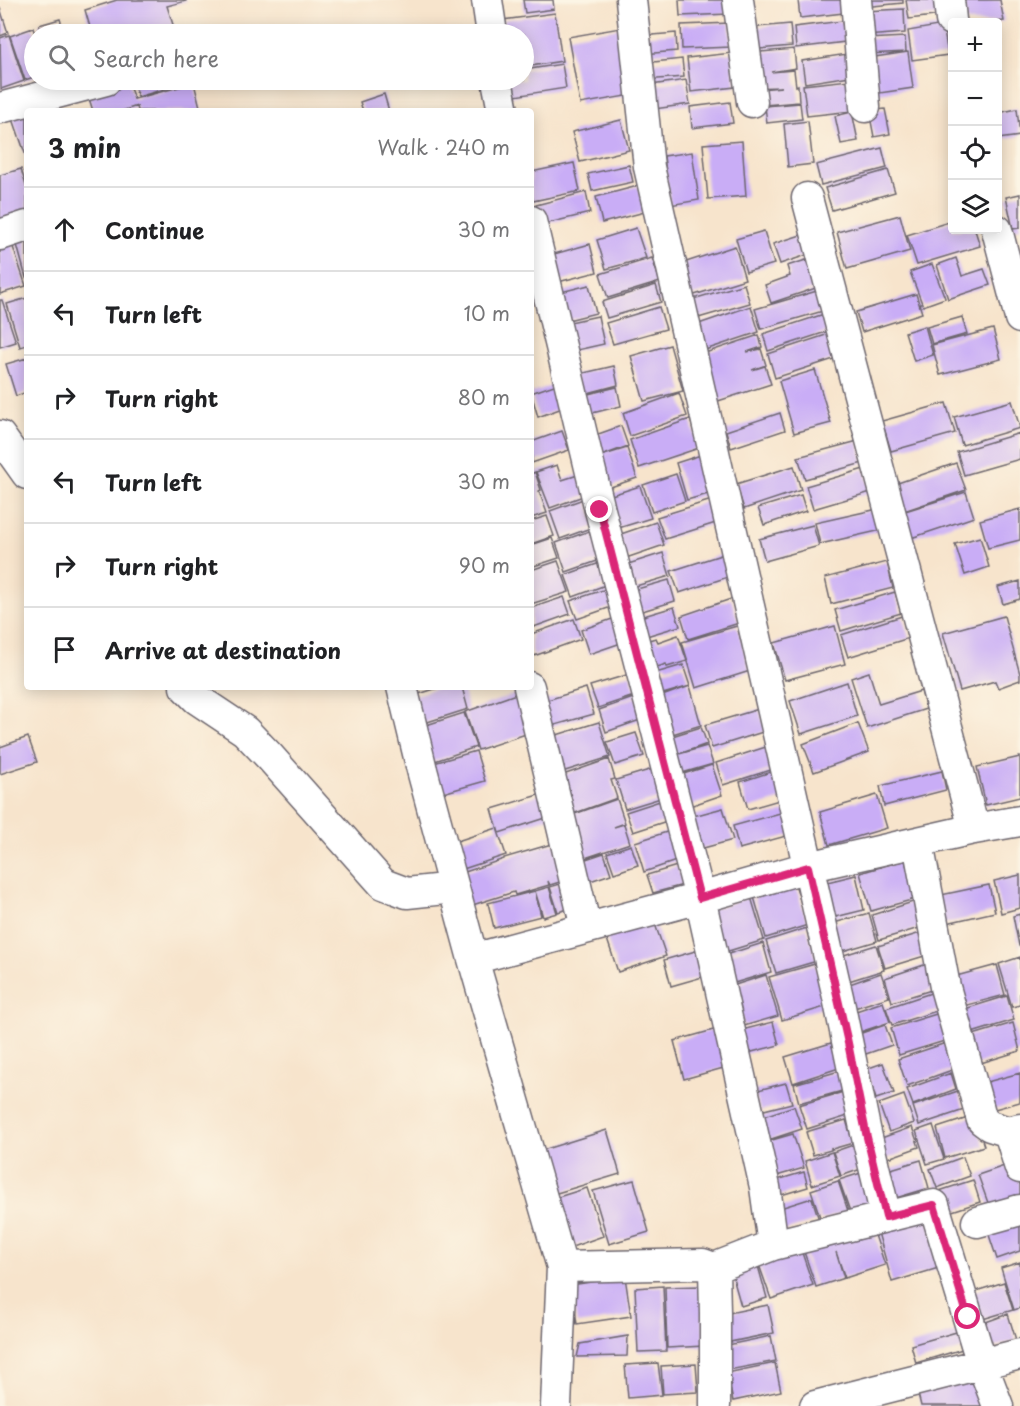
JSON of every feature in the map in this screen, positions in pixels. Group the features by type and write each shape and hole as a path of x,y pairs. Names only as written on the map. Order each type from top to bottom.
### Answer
{"street":[{"path":"487,0 491,24"},
{"path":"631,0 649,167 886,1217"},
{"path":"738,0 752,102"},
{"path":"856,0 865,107"},
{"path":"0,108 68,90"},
{"path":"499,90 502,108"},
{"path":"807,198 974,829"},
{"path":"0,235 24,227"},
{"path":"998,234 1020,318"},
{"path":"534,235 600,510 700,898 765,1187 773,1245"},
{"path":"0,436 24,470"},
{"path":"188,690 197,699 245,731 383,884 407,892 454,888"},
{"path":"403,690 473,959 561,1268 556,1406"},
{"path":"530,690 586,928"},
{"path":"473,959 808,867 974,829 1020,821"},
{"path":"918,843 945,987 982,1120 990,1126 1014,1130 1020,1168"},
{"path":"561,1268 703,1264 714,1268 773,1245 934,1205 982,1364 998,1406"},
{"path":"977,1222 1020,1210"},
{"path":"714,1268 715,1406"},
{"path":"815,1406 906,1395 982,1364 1020,1354"}],"building":[{"path":"117,0 186,0 167,6 173,24 89,24 85,10"},
{"path":"523,0 553,0 554,9 525,13"},
{"path":"679,0 728,0 729,14 680,16"},
{"path":"798,0 850,0 852,12 800,18"},
{"path":"863,0 903,0 903,3 863,7"},
{"path":"906,0 940,0 942,15 909,19"},
{"path":"964,0 1000,0 1004,21 1002,18 966,18"},
{"path":"0,8 8,33 0,36"},
{"path":"904,9 905,33 865,36 864,11"},
{"path":"555,13 562,61 534,65 534,24 504,24 503,20"},
{"path":"60,19 62,24 42,24"},
{"path":"842,21 845,42 796,48 794,27"},
{"path":"730,23 731,47 682,49 681,25"},
{"path":"790,24 792,46 748,50 746,28"},
{"path":"943,25 948,55 912,60 908,31"},
{"path":"620,28 632,95 580,104 568,37"},
{"path":"24,31 24,77 10,36"},
{"path":"676,33 677,51 643,54 641,36"},
{"path":"9,35 24,81 1,89 0,38"},
{"path":"905,37 906,52 866,54 866,39"},
{"path":"794,49 796,68 771,72 794,70 799,102 753,106 751,90 782,87 751,88 749,53"},
{"path":"908,52 913,88 873,94 868,58"},
{"path":"732,53 735,87 691,92 687,58"},
{"path":"847,54 850,76 805,83 802,61"},
{"path":"682,59 684,77 645,80 644,63"},
{"path":"562,64 566,88 509,97 508,90 534,90 534,68"},
{"path":"686,80 690,104 647,110 644,86"},
{"path":"849,80 852,111 807,116 803,85"},
{"path":"131,90 134,99 168,90 196,90 200,108 137,108 137,106 92,108 87,92"},
{"path":"136,90 161,90 138,97"},
{"path":"384,94 388,108 362,108 360,102"},
{"path":"730,102 733,123 692,128 690,107"},
{"path":"800,103 802,119 767,123 765,106"},
{"path":"885,109 890,134 874,137 869,111"},
{"path":"1017,109 1020,136 1002,138 1002,112"},
{"path":"24,112 24,150 12,116"},
{"path":"852,112 858,141 841,144 835,116"},
{"path":"621,120 629,150 580,162 572,132"},
{"path":"808,121 813,164 788,167 784,124"},
{"path":"742,141 746,196 708,199 703,144"},
{"path":"882,148 887,168 821,185 816,165"},
{"path":"692,152 699,200 670,205 664,156"},
{"path":"574,163 580,191 534,201 534,171"},
{"path":"629,165 633,182 592,191 588,174"},
{"path":"21,169 24,179 24,225 0,232 0,175"},
{"path":"888,170 895,192 832,210 825,188"},
{"path":"638,186 645,212 602,223 596,197"},
{"path":"586,192 590,213 540,225 536,205"},
{"path":"1020,194 1020,228 1013,229 1006,197"},
{"path":"900,215 910,251 847,269 837,232"},
{"path":"948,222 948,234 976,234 980,246 917,265 907,235"},
{"path":"636,228 646,258 606,269 597,240"},
{"path":"764,231 774,264 746,272 736,239"},
{"path":"9,235 24,280 24,287 0,294 0,238"},
{"path":"801,235 807,255 780,264 773,244"},
{"path":"24,239 24,271 16,241"},
{"path":"590,244 597,272 554,283 547,256"},
{"path":"735,246 745,279 688,297 677,265"},
{"path":"652,258 660,282 608,298 600,274"},
{"path":"956,258 962,276 984,269 990,285 948,299 937,265"},
{"path":"806,260 816,288 771,303 765,285 790,276 787,266"},
{"path":"932,264 945,298 923,306 910,272"},
{"path":"744,284 750,303 688,321 683,302"},
{"path":"589,285 596,313 560,322 553,294"},
{"path":"656,285 661,302 607,318 602,302"},
{"path":"817,291 823,311 761,329 755,309"},
{"path":"916,294 922,313 862,332 856,312"},
{"path":"24,299 24,346 20,347 7,304"},
{"path":"0,300 2,300 16,342 0,347"},
{"path":"751,306 759,332 699,352 690,327"},
{"path":"659,307 666,329 613,344 606,323"},
{"path":"824,314 829,331 768,351 763,334"},
{"path":"598,316 604,344 568,352 561,324"},
{"path":"962,317 967,334 932,344 927,327"},
{"path":"925,326 933,355 914,361 905,332"},
{"path":"993,329 1001,359 940,375 932,345"},
{"path":"829,334 837,358 775,378 768,354"},
{"path":"759,335 762,347 747,352 761,349 766,365 752,370 765,366 771,384 715,402 702,354"},
{"path":"670,345 683,391 644,401 631,356"},
{"path":"24,359 24,393 16,396 6,364"},
{"path":"614,366 618,385 580,395 575,375"},
{"path":"815,370 831,423 794,433 779,381"},
{"path":"557,384 565,407 538,417 534,392"},
{"path":"617,387 621,406 584,415 580,396"},
{"path":"679,393 687,416 630,436 623,413"},
{"path":"1012,401 1020,428 962,445 954,417"},
{"path":"946,403 955,433 891,451 882,421"},
{"path":"780,413 785,430 731,448 726,431"},
{"path":"690,419 699,448 639,468 630,440"},
{"path":"621,426 628,446 601,456 627,448 637,478 602,490 587,438"},
{"path":"562,431 569,450 534,462 534,441"},
{"path":"1020,433 1020,459 964,475 957,452"},
{"path":"858,441 863,463 805,479 798,457"},
{"path":"701,455 712,493 687,500 676,463"},
{"path":"956,463 966,490 901,512 892,485"},
{"path":"557,465 562,480 578,475 586,495 550,508 536,472"},
{"path":"794,466 801,490 744,509 736,484"},
{"path":"864,469 871,492 813,509 806,486"},
{"path":"534,472 547,513 534,517"},
{"path":"676,474 685,501 652,512 643,485"},
{"path":"640,486 651,518 612,530 602,498"},
{"path":"966,492 974,517 908,539 899,513"},
{"path":"801,495 806,511 764,525 758,508"},
{"path":"586,498 596,526 560,539 550,511"},
{"path":"715,499 722,521 665,539 657,517"},
{"path":"878,509 882,530 820,544 815,523"},
{"path":"1020,509 1020,540 988,548 980,520"},
{"path":"547,516 554,536 534,543 534,520"},
{"path":"656,522 664,545 626,558 618,535"},
{"path":"813,525 819,546 765,561 759,539"},
{"path":"592,530 603,559 566,572 556,543"},
{"path":"980,537 989,567 965,575 955,544"},
{"path":"552,538 559,558 534,566 534,544"},
{"path":"663,553 670,576 629,588 622,566"},
{"path":"724,554 731,576 679,593 671,571"},
{"path":"558,561 569,592 534,603 534,569"},
{"path":"603,562 611,583 573,597 565,575"},
{"path":"887,562 893,588 831,604 825,578"},
{"path":"669,580 675,601 636,613 630,591"},
{"path":"1020,581 1020,599 1003,604 998,587"},
{"path":"609,588 614,606 577,619 570,601"},
{"path":"895,592 901,613 841,631 835,610"},
{"path":"564,597 570,614 534,627 534,607"},
{"path":"731,599 739,623 688,639 681,616"},
{"path":"674,607 680,626 643,637 637,618"},
{"path":"902,616 909,638 848,657 841,635"},
{"path":"1004,616 1020,680 998,688 995,681 960,691 943,633"},
{"path":"615,618 624,642 589,654 581,630"},
{"path":"574,619 581,639 534,656 534,633"},
{"path":"737,626 750,671 696,688 682,642"},
{"path":"835,626 845,664 785,680 774,643"},
{"path":"678,635 687,661 667,667 666,664 646,671 638,643 656,638 658,642"},
{"path":"683,665 690,686 656,696 649,675"},
{"path":"869,672 879,704 921,691 926,709 867,728 851,678"},
{"path":"630,674 637,695 598,708 590,686"},
{"path":"847,682 857,716 801,734 790,701"},
{"path":"690,686 701,725 663,737 654,699"},
{"path":"586,688 594,714 548,727 541,702"},
{"path":"431,690 463,690 468,709 418,725 409,697"},
{"path":"516,694 529,733 478,750 465,712"},
{"path":"636,697 643,719 606,732 599,710"},
{"path":"759,709 766,731 712,748 705,725"},
{"path":"464,713 476,747 429,763 417,728"},
{"path":"599,722 610,757 562,772 550,737"},
{"path":"858,723 869,752 814,772 803,744"},
{"path":"701,727 707,744 679,754 707,746 713,764 675,775 666,738"},
{"path":"636,733 644,756 615,765 607,742"},
{"path":"28,737 37,762 0,774 0,747"},
{"path":"769,746 777,768 723,785 716,763"},
{"path":"476,751 485,781 436,795 427,765"},
{"path":"1020,757 1020,797 986,805 977,767"},
{"path":"609,759 615,779 611,780 617,798 567,816 561,798 572,794 566,795 560,776"},
{"path":"712,765 722,795 684,808 674,777"},
{"path":"656,768 664,797 625,809 616,780"},
{"path":"777,770 786,798 748,809 740,782"},
{"path":"942,771 946,790 884,806 880,786"},
{"path":"545,793 552,816 499,833 492,809"},
{"path":"877,795 887,828 829,845 820,812"},
{"path":"617,799 625,823 614,827 624,824 630,843 582,859 566,817"},
{"path":"663,800 670,820 633,832 626,812"},
{"path":"723,808 733,840 696,850 686,818"},
{"path":"791,810 797,833 739,849 733,826"},
{"path":"497,828 506,855 457,871 448,844"},
{"path":"670,831 679,860 644,872 635,842"},
{"path":"555,843 566,880 550,885 548,881 549,885 515,895 514,892 466,907 456,875"},
{"path":"631,845 638,865 614,873 607,853"},
{"path":"604,853 611,874 590,881 583,860"},
{"path":"905,860 915,899 871,911 860,873"},
{"path":"677,866 683,885 653,893 647,875"},
{"path":"856,875 864,910 827,919 819,884"},
{"path":"1020,875 1020,908 1001,913 994,881"},
{"path":"567,882 575,907 558,912 550,887"},
{"path":"795,884 808,925 766,938 754,897"},
{"path":"989,885 995,912 942,924 936,896"},
{"path":"549,887 557,913 543,917 535,891"},
{"path":"535,891 541,916 494,928 488,903"},
{"path":"751,897 764,940 722,953 709,910"},
{"path":"919,900 926,926 879,940 872,915"},
{"path":"869,913 877,941 836,953 827,925"},
{"path":"1020,914 1020,946 1019,946 1013,916"},
{"path":"653,918 666,956 618,972 605,933"},
{"path":"807,928 817,961 776,973 766,941"},
{"path":"924,932 931,954 885,968 878,946"},
{"path":"763,943 771,972 731,984 722,956"},
{"path":"876,945 884,970 839,984 831,959"},
{"path":"699,950 706,976 671,986 664,960"},
{"path":"1020,957 1020,1005 1012,1007 999,964"},
{"path":"930,963 938,988 892,1002 885,978"},
{"path":"815,964 828,1006 782,1020 769,977"},
{"path":"997,965 1005,995 956,1008 949,978"},
{"path":"881,973 889,997 848,1010 841,987"},
{"path":"766,975 778,1016 744,1026 732,986"},
{"path":"937,991 943,1009 892,1025 886,1008"},
{"path":"1007,996 1014,1020 962,1036 955,1012"},
{"path":"883,1002 890,1022 854,1034 847,1014"},
{"path":"943,1012 951,1039 899,1055 891,1028"},
{"path":"773,1022 779,1045 744,1054 738,1031"},
{"path":"1013,1023 1020,1051 971,1066 963,1038"},
{"path":"885,1025 892,1045 860,1056 853,1036"},
{"path":"717,1029 727,1067 684,1079 674,1041"},
{"path":"831,1043 839,1068 793,1083 785,1057"},
{"path":"946,1043 955,1069 907,1086 898,1059"},
{"path":"883,1063 894,1093 876,1099 866,1069"},
{"path":"843,1070 849,1089 799,1103 794,1084"},
{"path":"951,1073 956,1089 913,1105 907,1089"},
{"path":"1020,1073 1020,1102 984,1112 976,1085"},
{"path":"786,1083 792,1103 760,1111 754,1091"},
{"path":"847,1091 854,1114 807,1129 799,1105"},
{"path":"958,1091 964,1110 919,1125 913,1106"},
{"path":"904,1095 914,1123 889,1132 879,1104"},
{"path":"794,1106 802,1129 759,1143 752,1120"},
{"path":"974,1116 984,1146 945,1158 937,1128"},
{"path":"846,1120 853,1143 832,1149 831,1147 831,1150 813,1155 806,1132"},
{"path":"933,1125 944,1159 927,1164 916,1131"},
{"path":"912,1127 919,1147 880,1161 873,1141"},
{"path":"607,1130 620,1174 547,1196 533,1153"},
{"path":"793,1134 804,1168 773,1177 762,1143"},
{"path":"856,1144 864,1168 841,1176 833,1152"},
{"path":"832,1152 840,1176 812,1185 805,1161"},
{"path":"963,1157 970,1176 937,1188 930,1169"},
{"path":"921,1160 929,1188 889,1200 881,1172"},
{"path":"1013,1163 1020,1184 1020,1204 992,1214 978,1175"},
{"path":"804,1172 808,1187 771,1198 767,1183"},
{"path":"861,1173 873,1210 852,1217 839,1180"},
{"path":"634,1180 649,1232 609,1244 593,1191"},
{"path":"973,1180 980,1202 946,1213 939,1191"},
{"path":"838,1181 848,1211 821,1220 811,1190"},
{"path":"587,1188 603,1236 569,1248 552,1199"},
{"path":"812,1198 819,1220 781,1232 774,1210"},
{"path":"927,1215 942,1267 892,1282 877,1229"},
{"path":"1020,1218 1020,1251 997,1259 987,1229"},
{"path":"872,1226 885,1265 845,1278 836,1252 844,1278 816,1287 802,1246"},
{"path":"798,1241 813,1285 771,1299 756,1256"},
{"path":"756,1259 767,1298 741,1306 730,1267"},
{"path":"1020,1262 1020,1308 1014,1310 1001,1268"},
{"path":"625,1277 631,1316 577,1324 571,1285"},
{"path":"1004,1282 1013,1310 976,1321 967,1294"},
{"path":"663,1286 666,1351 638,1352 635,1288"},
{"path":"702,1286 704,1346 667,1348 665,1287"},
{"path":"768,1305 774,1333 730,1342 724,1314"},
{"path":"1008,1314 1016,1340 980,1352 972,1327"},
{"path":"960,1331 966,1348 916,1363 911,1345"},
{"path":"628,1336 627,1356 577,1357 580,1344"},
{"path":"771,1336 776,1361 729,1370 723,1346"},
{"path":"658,1363 662,1395 628,1398 625,1365"},
{"path":"775,1363 781,1391 733,1401 727,1373"},
{"path":"696,1364 698,1392 663,1394 661,1366"},
{"path":"976,1378 984,1406 921,1406 918,1394"}],"route":[{"path":"600,510 700,898 808,867 886,1217 934,1205 968,1317"}]}
